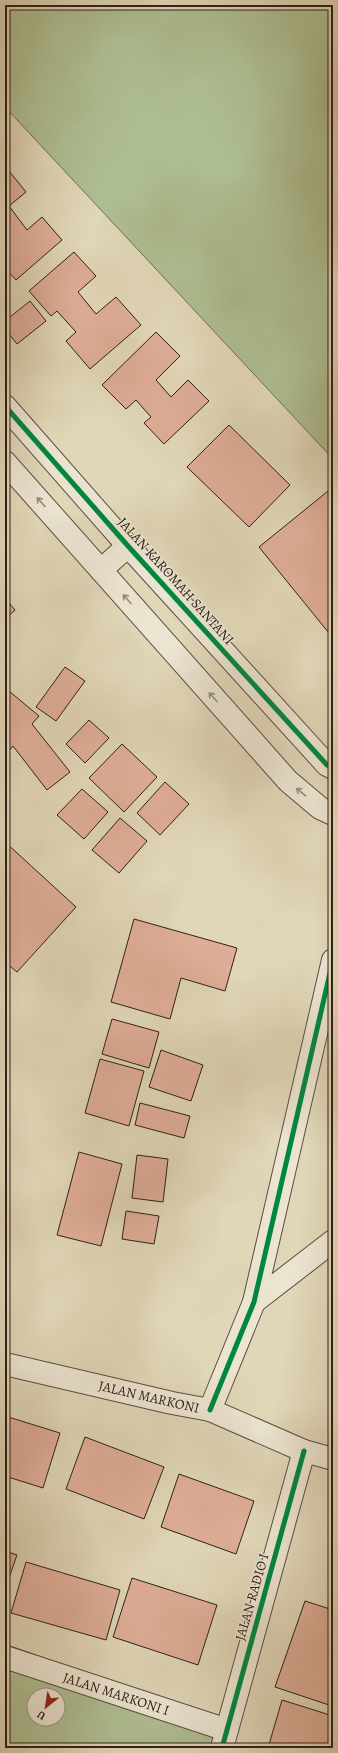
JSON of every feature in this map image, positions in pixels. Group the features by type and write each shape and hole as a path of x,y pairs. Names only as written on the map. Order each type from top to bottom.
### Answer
{"street":[{"name":"JALAN KAROMAH SANTANI","path":"5,406 128,546 327,765 333,768"},
{"path":"5,462 288,781 320,808 333,814"},
{"path":"101,570 128,546"},
{"path":"210,1410 254,1302 333,960"},
{"path":"254,1302 333,1241"},
{"name":"JALAN MARKONI","path":"5,1364 172,1403 210,1410 304,1451 333,1459"},
{"name":"JALAN RADIO I","path":"224,1739 304,1451"},
{"name":"JALAN MARKONI I","path":"5,1657 224,1739"}],"green space":[{"path":"5,5 333,5 333,459 5,107"},
{"path":"5,1644 222,1721 215,1748 5,1748"}],"building":[{"path":"5,166 26,192 9,206 27,230 42,217 62,240 16,280 5,268 5,250 8,247 5,242"},
{"path":"74,252 96,276 78,292 96,314 116,297 141,325 90,369 66,341 76,332 57,311 51,316 29,291"},
{"path":"30,301 46,321 17,344 5,329 5,321"},
{"path":"156,332 180,356 156,380 171,397 188,380 209,401 164,444 144,423 151,417 136,400 126,409 102,385"},
{"path":"229,425 290,485 249,527 187,467"},
{"path":"333,487 333,638 259,547"},
{"path":"5,598 15,610 5,619"},
{"path":"65,667 85,681 56,721 36,707"},
{"path":"9,691 39,716 32,724 70,772 47,790 13,746 5,756 5,696"},
{"path":"89,720 109,738 85,763 66,744"},
{"path":"122,744 157,777 124,812 89,778"},
{"path":"165,782 189,804 160,835 137,813"},
{"path":"82,789 108,812 84,839 57,815"},
{"path":"120,818 147,841 119,873 92,850"},
{"path":"5,842 76,907 17,972 5,962"},
{"path":"134,919 237,948 225,991 181,978 170,1019 111,1002"},
{"path":"112,1019 159,1032 149,1068 102,1054"},
{"path":"161,1050 203,1065 191,1101 149,1087"},
{"path":"100,1059 144,1071 129,1126 85,1113"},
{"path":"140,1103 190,1116 184,1138 135,1125"},
{"path":"79,1152 122,1164 101,1246 57,1235"},
{"path":"137,1155 168,1159 163,1202 132,1198"},
{"path":"126,1211 159,1216 154,1244 122,1239"},
{"path":"5,1416 60,1433 43,1488 5,1476"},
{"path":"85,1437 164,1467 144,1519 66,1489"},
{"path":"179,1474 254,1501 236,1554 161,1527"},
{"path":"5,1551 17,1555 5,1589"},
{"path":"26,1562 120,1590 106,1640 11,1613"},
{"path":"132,1578 217,1605 198,1665 113,1637"},
{"path":"305,1601 333,1610 333,1694 329,1705 275,1687"},
{"path":"282,1700 333,1716 333,1727 327,1748 268,1748"}],"cycle path":[{"path":"5,406 128,546 327,765 333,768"},
{"path":"210,1410 254,1302 333,960"},
{"path":"222,1748 304,1451"}]}
